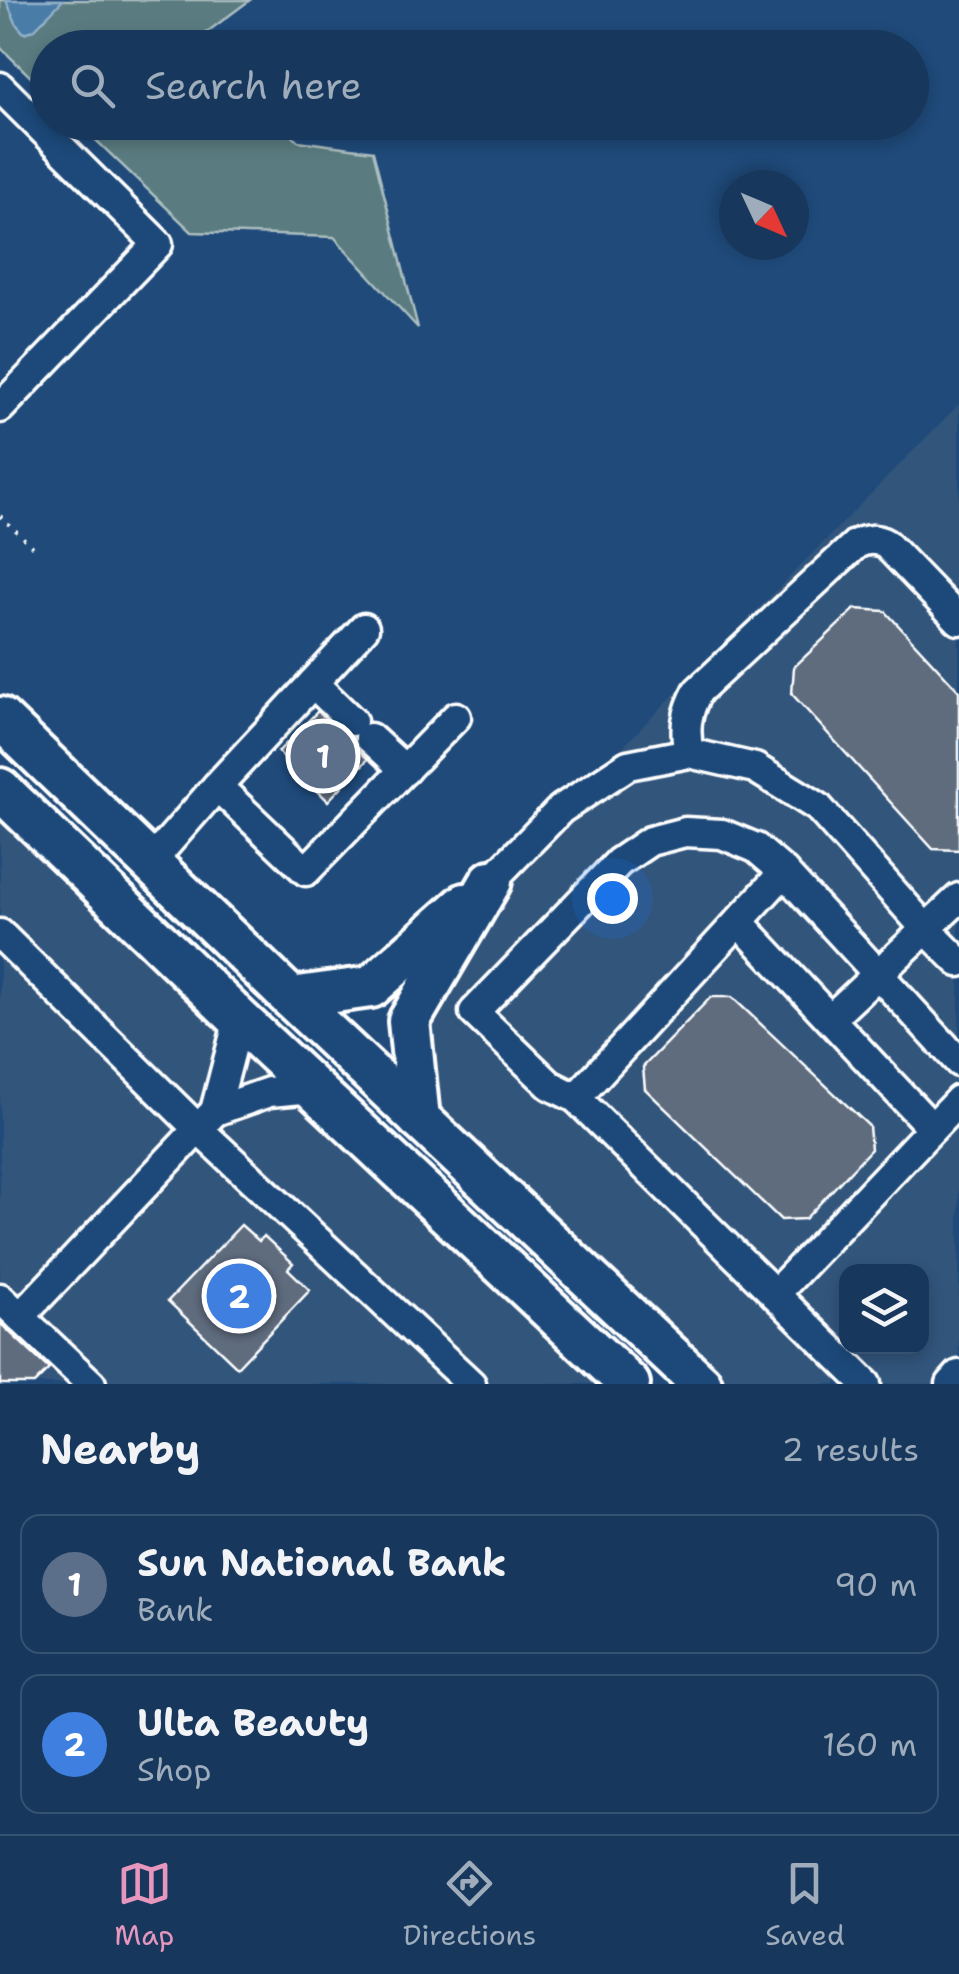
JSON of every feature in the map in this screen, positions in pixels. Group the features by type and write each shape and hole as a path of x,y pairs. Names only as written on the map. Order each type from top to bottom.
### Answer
{"highway":[{"path":"0,718 701,1384"},
{"path":"0,789 629,1384"},
{"path":"292,998 371,987 491,881"},
{"path":"419,1119 410,1020 491,881"}],"street":[{"path":"0,87 30,117"},
{"path":"0,408 158,244 53,140"},
{"path":"688,753 688,710 698,690 863,540 886,544 959,620"},
{"path":"150,863 364,628"},
{"path":"313,683 405,770"},
{"path":"218,786 306,871 456,717"},
{"path":"491,881 562,809 628,764 688,753 754,768 818,807 959,962"},
{"path":"866,1384 576,1098 550,1084 474,1012 619,862 650,841 685,832 722,834 756,848 784,872 959,1062"},
{"path":"576,1098 784,872"},
{"path":"830,1019 959,898"},
{"path":"739,922 932,1128"},
{"path":"0,934 206,1120 471,1384"},
{"path":"206,1120 240,1019"},
{"path":"90,1384 10,1307 206,1120 268,1092 313,1088"},
{"path":"775,1294 959,1100"},
{"path":"951,1384 959,1376"}],"path":[{"path":"0,516 35,549"}],"shaded area":[{"path":"6,0 63,0 34,30 24,33"},
{"path":"959,404 959,1384 866,1384 850,1369 835,1384 701,1384 419,1119 409,1021 491,881"},
{"path":"0,789 628,1384 0,1384"}],"green space":[{"path":"0,0 250,0 210,30 30,30 30,76 0,47"},
{"path":"96,140 297,140 373,151 418,328 334,237 192,232"}],"building":[{"path":"855,609 885,611 959,691 959,850 933,849 792,694 794,667"},
{"path":"318,711 340,733 359,714 377,731 358,750 368,759 328,801 278,752"},
{"path":"711,997 732,997 869,1126 871,1149 805,1219 781,1220 645,1089 643,1067"},
{"path":"241,1225 259,1241 264,1236 293,1263 288,1269 310,1290 237,1367 168,1301"},
{"path":"0,1323 49,1369 34,1384 0,1384"}],"place":[{"name":"Sun National Bank","path":"323,756"},
{"name":"Ulta Beauty","path":"239,1296"}]}
